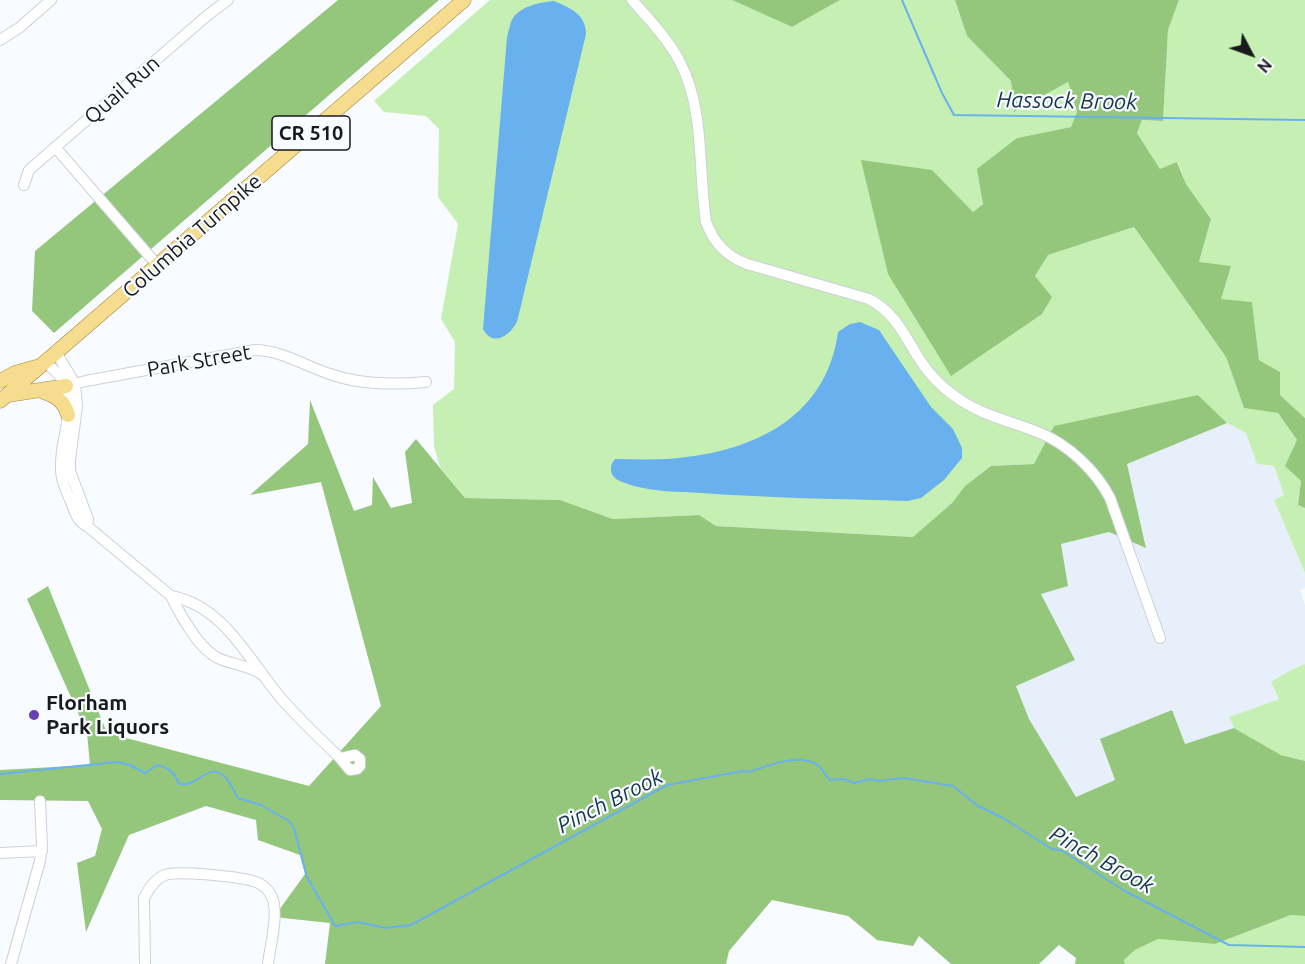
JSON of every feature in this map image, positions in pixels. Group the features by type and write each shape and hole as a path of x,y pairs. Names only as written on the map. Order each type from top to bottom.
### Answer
{"main road":[{"name":"Columbia Turnpike","path":"3,398 464,0"},
{"path":"0,381 47,360"},
{"path":"3,398 71,385"},
{"path":"39,390 63,402 68,415"}],"street":[{"path":"0,40 19,28 51,0"},
{"name":"Quail Run","path":"24,185 29,170 228,0"},
{"path":"632,0 672,48 687,75 695,108 706,222 721,248 747,264 878,303 892,316 930,374 953,395 979,412 1040,433 1067,448 1098,479 1110,498 1160,638"},
{"path":"56,147 158,266"},
{"name":"Park Street","path":"71,385 255,350 273,352 330,374 363,382 405,384 426,382"},
{"path":"47,360 63,380 71,385 77,406 70,471 88,519 87,526"},
{"path":"71,385 61,454 61,472 81,524 87,526 171,596 200,644 208,651 217,658 248,667 261,674"},
{"path":"171,596 181,598 220,621 302,722 341,758"},
{"path":"11,964 42,851 40,801"},
{"path":"0,853 42,851"},
{"path":"145,964 144,898 152,884 165,875 177,872 252,880 264,887 271,896 275,911 268,964"}],"shaded area":[{"path":"1227,423 1246,433 1257,464 1274,466 1284,495 1274,500 1305,573 1305,588 1300,590 1305,605 1305,664 1291,670 1279,699 1229,717 1234,728 1185,744 1100,739 1115,780 1076,797 1029,719 1016,685 1075,660 1041,594 1061,544 1109,532 1146,547 1127,464"}],"green space":[{"path":"338,0 439,0 54,333 32,311 35,251"},
{"path":"490,0 732,0 792,27 840,0 955,0 967,36 1011,81 1014,112 1068,82 1077,112 1071,127 1017,138 983,204 973,212 932,170 1035,276 1048,255 1134,227 1226,357 1244,408 1278,413 1297,440 1301,481 1298,505 1305,508 1305,573 1274,500 1284,495 1274,466 1257,464 1246,433 1227,423 1198,395 1034,464 991,466 965,486 952,503 914,537 716,526 699,515 613,519 560,500 465,498 440,467 434,446 433,405 454,389 455,342 441,319 458,224 438,197 439,129 426,116 384,112 374,101"},
{"path":"732,0 840,0 792,27"},
{"path":"955,0 1179,0 1168,30 1163,121 1142,120 1137,133 1160,169 1177,162 1186,184 1211,219 1199,262 1231,266 1221,299 1252,302 1259,360 1280,372 1280,395 1305,418 1305,508 1298,505 1301,481 1285,466 1297,440 1278,413 1244,408 1226,357 1134,227 1048,255 1035,276 1052,297 1042,314 951,376 888,274 861,160 932,170 973,212 983,204 977,169 1017,138 1071,127 1077,112 1068,82 1014,112 1011,81 967,36"},
{"path":"1179,0 1305,0 1305,418 1280,395 1280,372 1259,360 1252,302 1221,300 1199,262 1211,219 1186,184 1178,162 1160,169 1137,133 1142,120 1163,121 1168,30"},
{"path":"1198,395 1227,423 1127,464 1146,548 1109,532 1061,544 1068,586 1041,594 1075,660 1016,686 1029,719 1076,797 1115,780 1100,739 1172,710 1185,744 1234,728 1281,755 1305,761 1305,916 1291,915 1215,944 1158,939 1135,950 1124,960 1125,964 1075,964 1076,958 1059,945 1039,964 951,964 919,936 913,946 877,940 848,916 772,900 729,951 726,964 325,964 330,923 274,917 305,874 300,855 258,840 256,820 206,806 129,835 86,932 77,863 95,856 102,829 88,801 0,800 0,770 90,765 87,733 27,599 48,586 107,733 309,786 381,706 321,482 250,495 308,444 310,400 354,511 372,505 373,477 391,508 412,503 405,452 416,439 465,498 560,500 613,519 699,515 716,526 913,537 952,503 965,486 991,466 1034,464 1054,426"},
{"path":"1305,664 1305,761 1281,755 1234,728 1229,717 1279,699 1271,682"},
{"path":"1291,915 1305,916 1305,964 1125,964 1124,960 1135,950 1158,939 1215,944"}],"water":[{"path":"554,1 571,9 580,17 586,34 517,322 506,335 496,339 487,335 483,329 507,37 512,20 521,10"},
{"path":"860,322 879,330 931,407 953,429 962,448 962,458 944,480 921,498 908,501 670,491 629,484 612,474 611,465 615,459 696,456 725,450 778,427 799,410 817,389 830,363 838,332 850,324"}],"waterway":[{"name":"Hassock Brook","path":"902,0 942,93 954,115 1305,120"},
{"name":"Pinch Brook","path":"0,774 117,762 130,765 145,773 157,765 161,766 168,769 179,784 188,784 216,772 228,780 238,798 261,805 289,821 294,828 307,877 335,926 358,922 385,928 411,925 667,785 743,771 749,772 783,761 810,761 818,765 830,780 844,779 854,783 869,779 879,781 904,778 953,786 978,806 1003,818 1052,849 1063,851 1123,890 1229,945 1305,947"}],"place":[{"name":"Florham Park Liquors","path":"34,715"}]}
